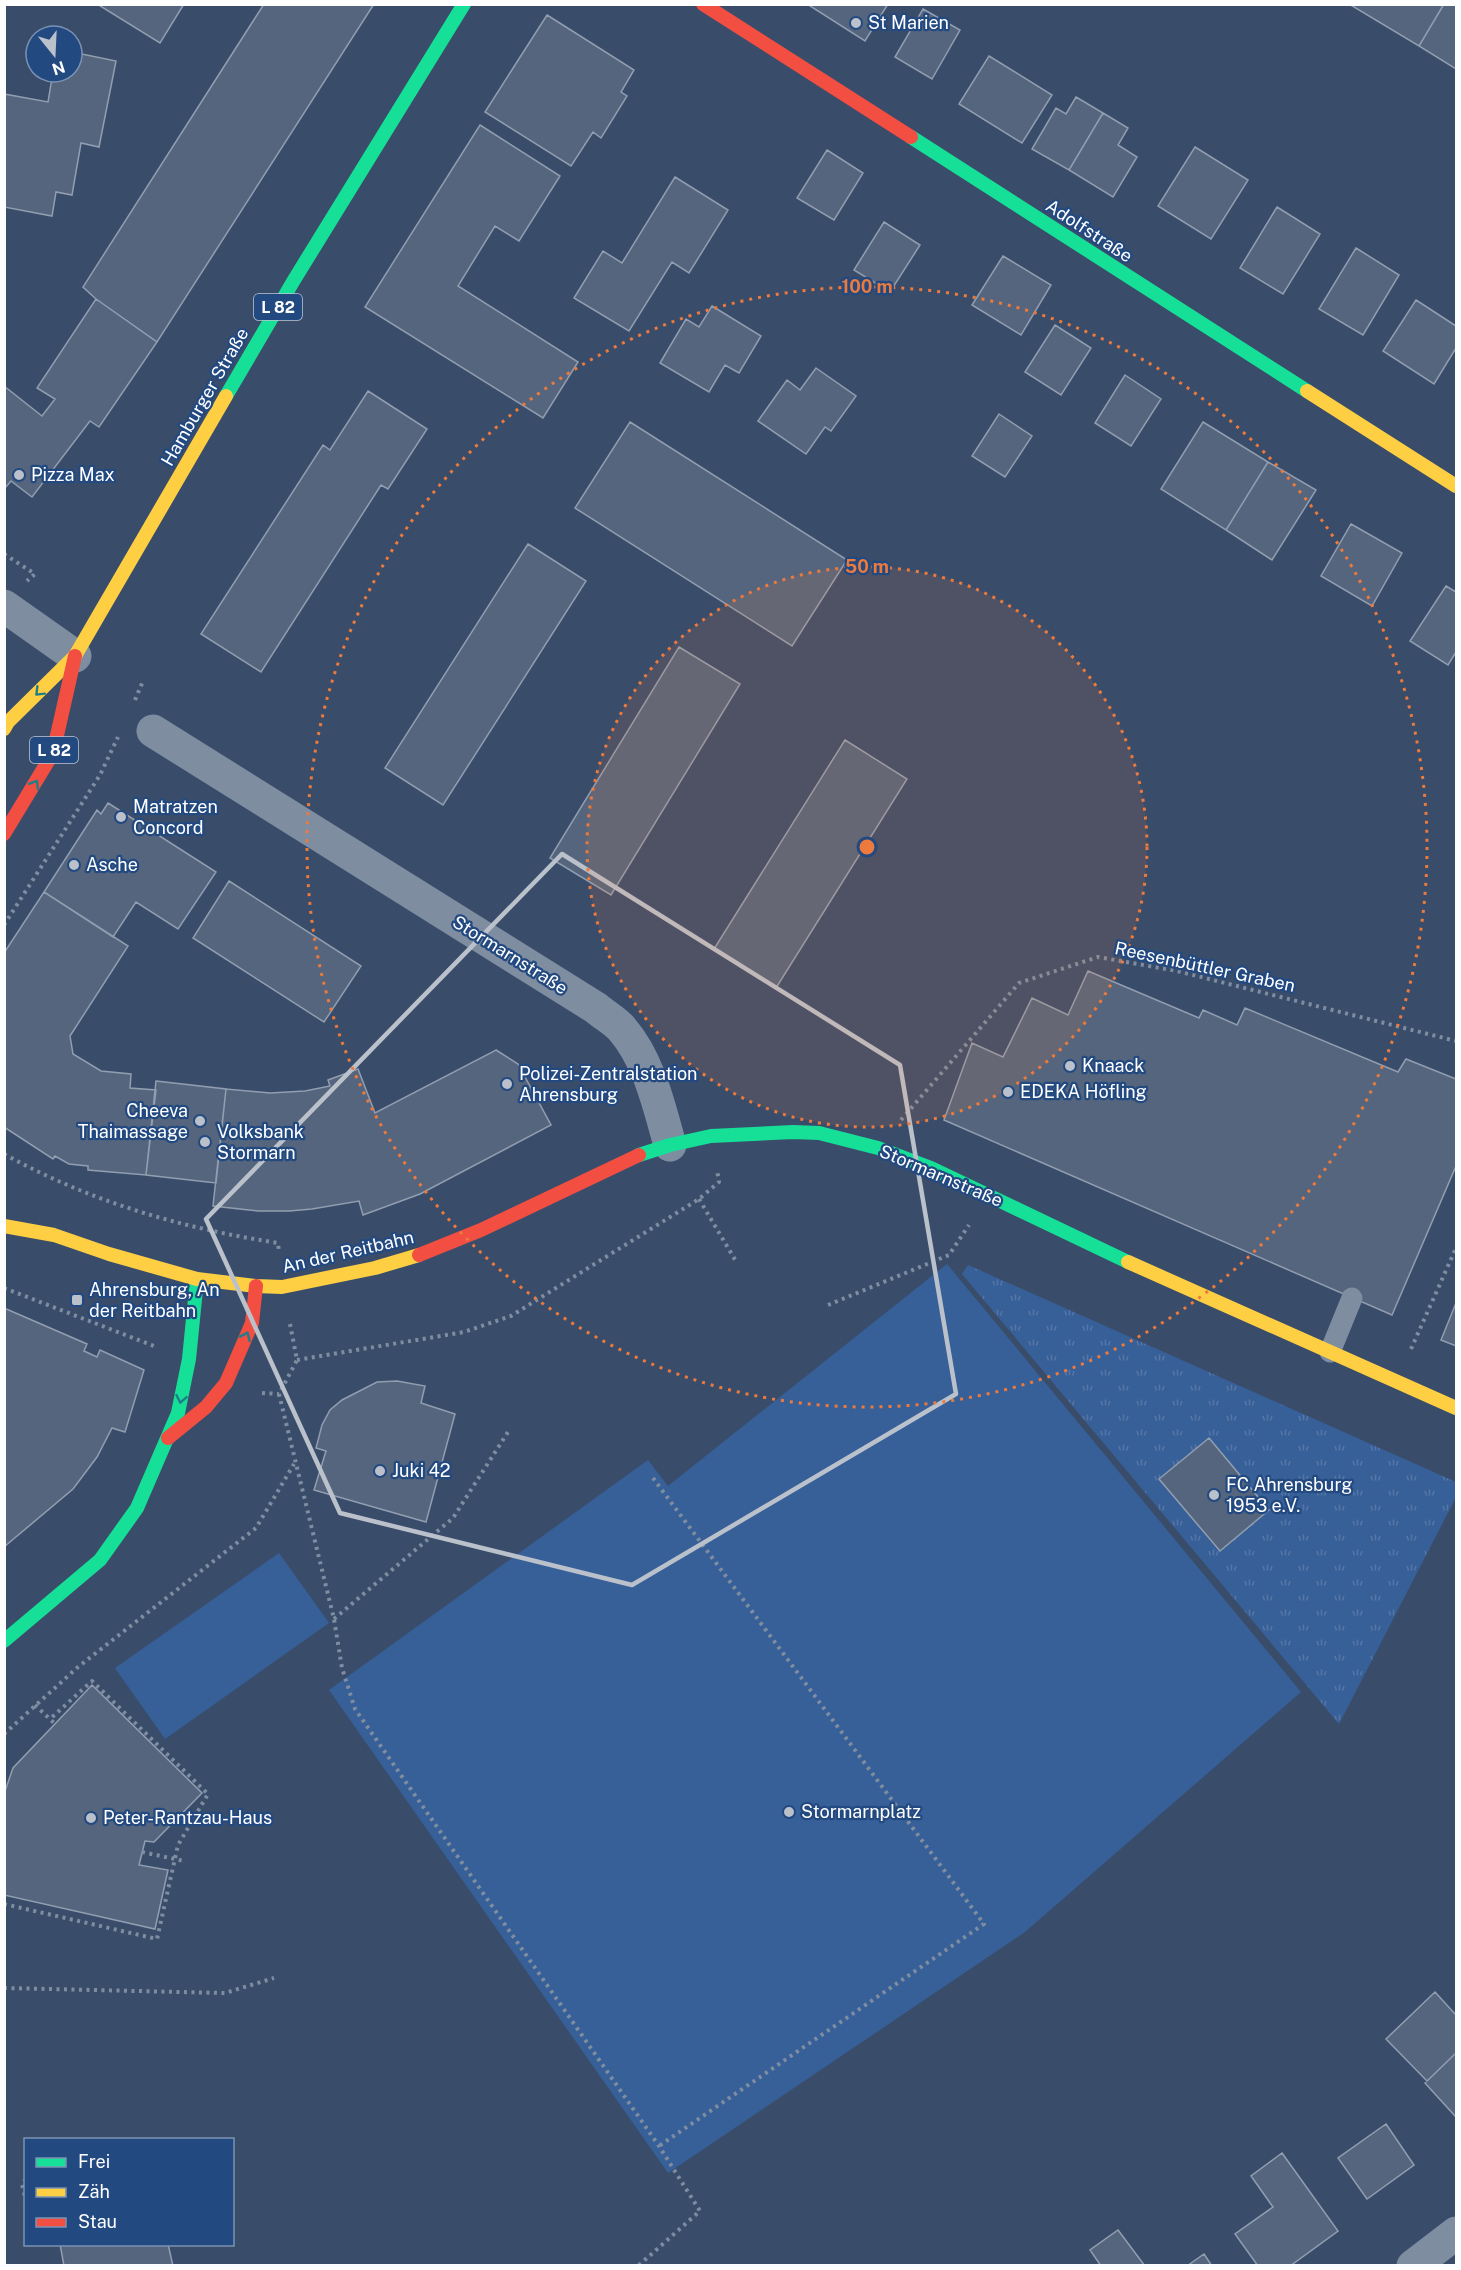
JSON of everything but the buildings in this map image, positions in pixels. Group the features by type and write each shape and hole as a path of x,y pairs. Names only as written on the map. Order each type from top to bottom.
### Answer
{"street":[{"name":"Hamburger Straße","path":"4,729 8,722 75,656 294,280 464,4"},
{"name":"Adolfstraße","path":"703,4 1456,486"},
{"path":"4,606 75,656"},
{"name":"Hamburger Straße","path":"4,834 53,753 75,656"},
{"name":"Stormarnstraße","path":"153,731 596,1008 621,1028 636,1051 654,1091 670,1145 711,1136 793,1132 819,1133 878,1148 931,1168 1164,1279 1456,1408"},
{"name":"An der Reitbahn","path":"4,1226 54,1235 109,1254 197,1279 282,1287 375,1268 424,1253 481,1230 633,1157 670,1145"},
{"name":"An der Reitbahn","path":"15,1214 54,1235"},
{"path":"4,1641 100,1560 137,1508 178,1413 189,1359 197,1279"},
{"path":"168,1438 206,1407 226,1383 252,1323 256,1286"},
{"path":"1413,2265 1456,2233"}],"lane":[{"path":"1330,1352 1352,1298"}],"path":[{"path":"4,554 35,574"},
{"path":"4,925 100,775 119,735"},
{"name":"Reesenbüttler Graben","path":"878,1148 1019,983 1098,957 1177,971 1456,1041"},
{"path":"638,2265 700,2211 659,2146 355,1709 342,1668 334,1618 294,1464 279,1394 297,1360 464,1332 511,1316 699,1199 719,1182 711,1136"},
{"path":"4,1154 28,1167 129,1210 219,1234 278,1243"},
{"path":"828,1305 949,1255 989,1195"},
{"path":"699,1199 737,1263"},
{"path":"1397,1381 1456,1248"},
{"path":"4,1288 189,1359"},
{"path":"334,1618 453,1518 508,1432"},
{"path":"4,1734 78,1667 256,1528 294,1464"},
{"path":"653,1478 984,1924 659,2146"},
{"path":"4,1904 157,1939 178,1845 208,1794 92,1681 52,1721 35,1705"},
{"path":"142,1852 184,1861"},
{"path":"4,1988 138,1989 225,1993 274,1978"}],"highlighted area":[{"path":"562,854 900,1065 956,1394 632,1585 340,1513 206,1219"}],"green space":[{"name":"Stormarnplatz","path":"947,1264 1301,1692 1025,1932 668,2173 329,1690 648,1460 668,1486"},
{"path":"968,1265 1456,1482 1456,1497 1339,1724 962,1274"},
{"path":"279,1553 329,1623 165,1739 115,1668"}],"traffic: fast":[{"path":"226,396 294,280 464,4"},
{"path":"911,137 1307,391"},
{"path":"639,1155 711,1136 819,1133 878,1148 931,1168 1128,1262"},
{"path":"4,1641 100,1560 137,1508 178,1413 189,1359 197,1279"}],"traffic: slow":[{"path":"1307,391 1456,486"},
{"path":"4,729 8,722 75,656 226,396"},
{"path":"4,1226 54,1235 109,1254 197,1279 256,1286 282,1287 375,1268 419,1255"},
{"path":"1128,1262 1456,1408"}],"traffic: jam":[{"path":"703,4 911,137"},
{"path":"4,834 53,753 75,656"},
{"path":"419,1255 481,1230 639,1155"},
{"path":"168,1438 206,1407 226,1383 252,1323 256,1286"}],"place":[{"name":"St Marien","path":"856,23"},
{"name":"Pizza Max","path":"19,475"},
{"name":"Matratzen Concord","path":"121,817"},
{"name":"Asche","path":"74,865"},
{"name":"Knaack","path":"1070,1066"},
{"name":"Polizei-Zentralstation Ahrensburg","path":"507,1084"},
{"name":"EDEKA Höfling","path":"1008,1092"},
{"name":"Cheeva Thaimassage","path":"200,1121"},
{"name":"Volksbank Stormarn","path":"205,1142"},
{"name":"Ahrensburg, An der Reitbahn","path":"77,1300"},
{"name":"Juki 42","path":"380,1471"},
{"name":"FC Ahrensburg 1953 e.V.","path":"1214,1495"},
{"name":"Stormarnplatz","path":"789,1812"},
{"name":"Peter-Rantzau-Haus","path":"91,1818"}]}
